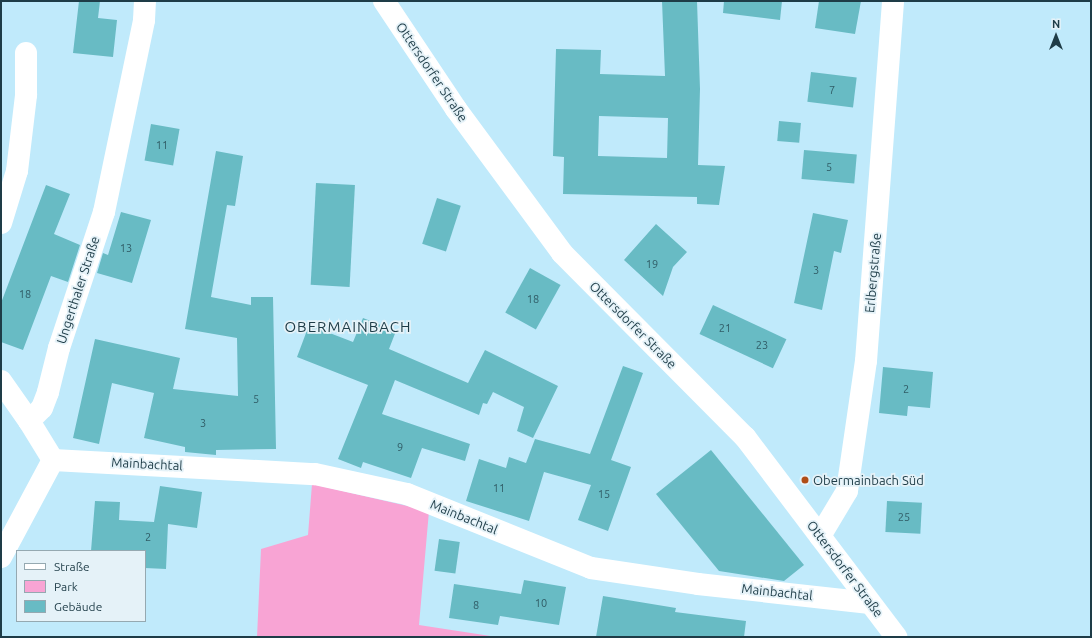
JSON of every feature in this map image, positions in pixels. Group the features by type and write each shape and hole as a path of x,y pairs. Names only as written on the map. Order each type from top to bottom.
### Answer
{"street":[{"name":"Ungerthaler Straße","path":"29,421 42,408 48,392 59,348 104,212 144,20 146,1"},
{"name":"Ottersdorfer Straße","path":"384,1 456,109 562,253 745,437 896,637"},
{"name":"Erlbergstraße","path":"820,536 847,491 866,361 893,1"},
{"path":"1,224 17,171 26,95 26,53"},
{"path":"1,381 29,421 53,460 1,557"},
{"name":"Mainbachtal","path":"53,460 315,474 408,494 591,568 698,584 870,603"}],"green space":[{"path":"312,484 429,511 419,625 497,637 257,637 261,549 308,535"}],"building":[{"path":"79,1 100,1 98,18 117,20 113,57 73,53"},
{"path":"662,1 697,1 700,89 698,165 725,166 719,205 697,204 697,197 563,194 564,157 553,156 556,49 601,50 600,74 665,76","holes":["599,116 668,118 667,158 598,156"]},
{"path":"724,1 782,1 780,20 723,13"},
{"path":"819,1 861,1 855,34 815,28"},
{"path":"811,72 857,78 853,107 807,102"},
{"path":"779,121 801,123 799,143 777,141"},
{"path":"151,124 180,129 173,165 145,160"},
{"path":"804,150 857,155 854,184 801,179"},
{"path":"216,151 243,156 235,206 227,205 211,297 251,305 251,297 273,297 276,449 216,450 216,455 185,452 185,447 144,438 154,393 112,383 99,444 73,438 95,339 180,358 173,389 238,396 237,338 185,329"},
{"path":"316,183 355,185 350,287 311,285"},
{"path":"46,185 70,194 54,234 80,245 68,282 51,276 23,350 1,342 1,303"},
{"path":"437,198 461,206 446,251 422,244"},
{"path":"121,212 151,220 132,283 97,273 103,253 108,255"},
{"path":"813,213 848,220 841,253 834,251 822,310 794,303"},
{"path":"656,224 687,252 673,267 663,296 624,260"},
{"path":"530,268 561,285 536,330 505,313"},
{"path":"713,305 786,339 773,368 699,334"},
{"path":"363,318 396,331 389,349 468,383 485,350 558,386 533,438 517,431 524,407 493,392 487,404 483,403 479,415 395,380 382,414 470,444 465,461 422,448 411,478 363,462 361,468 338,459 368,385 297,357 309,325 353,342"},
{"path":"623,366 643,373 611,460 631,467 608,531 578,520 591,485 544,472 529,521 466,501 479,459 506,468 509,457 526,463 535,439 590,454"},
{"path":"883,367 933,372 930,408 908,406 907,416 879,413"},
{"path":"711,450 804,565 784,581 719,571 656,494"},
{"path":"160,486 202,492 197,528 168,524 166,569 146,568 146,550 91,550 95,501 120,502 119,520 154,522"},
{"path":"887,501 922,503 920,534 885,532"},
{"path":"439,539 460,542 455,574 435,571"},
{"path":"524,580 566,587 559,625 500,616 498,625 449,618 454,584 521,594"},
{"path":"603,596 676,608 675,612 746,621 744,637 596,637"}],"place":[{"name":"Obermainbach Süd","path":"805,480"}],"district":[{"name":"OBERMAINBACH","path":"348,327"}]}
